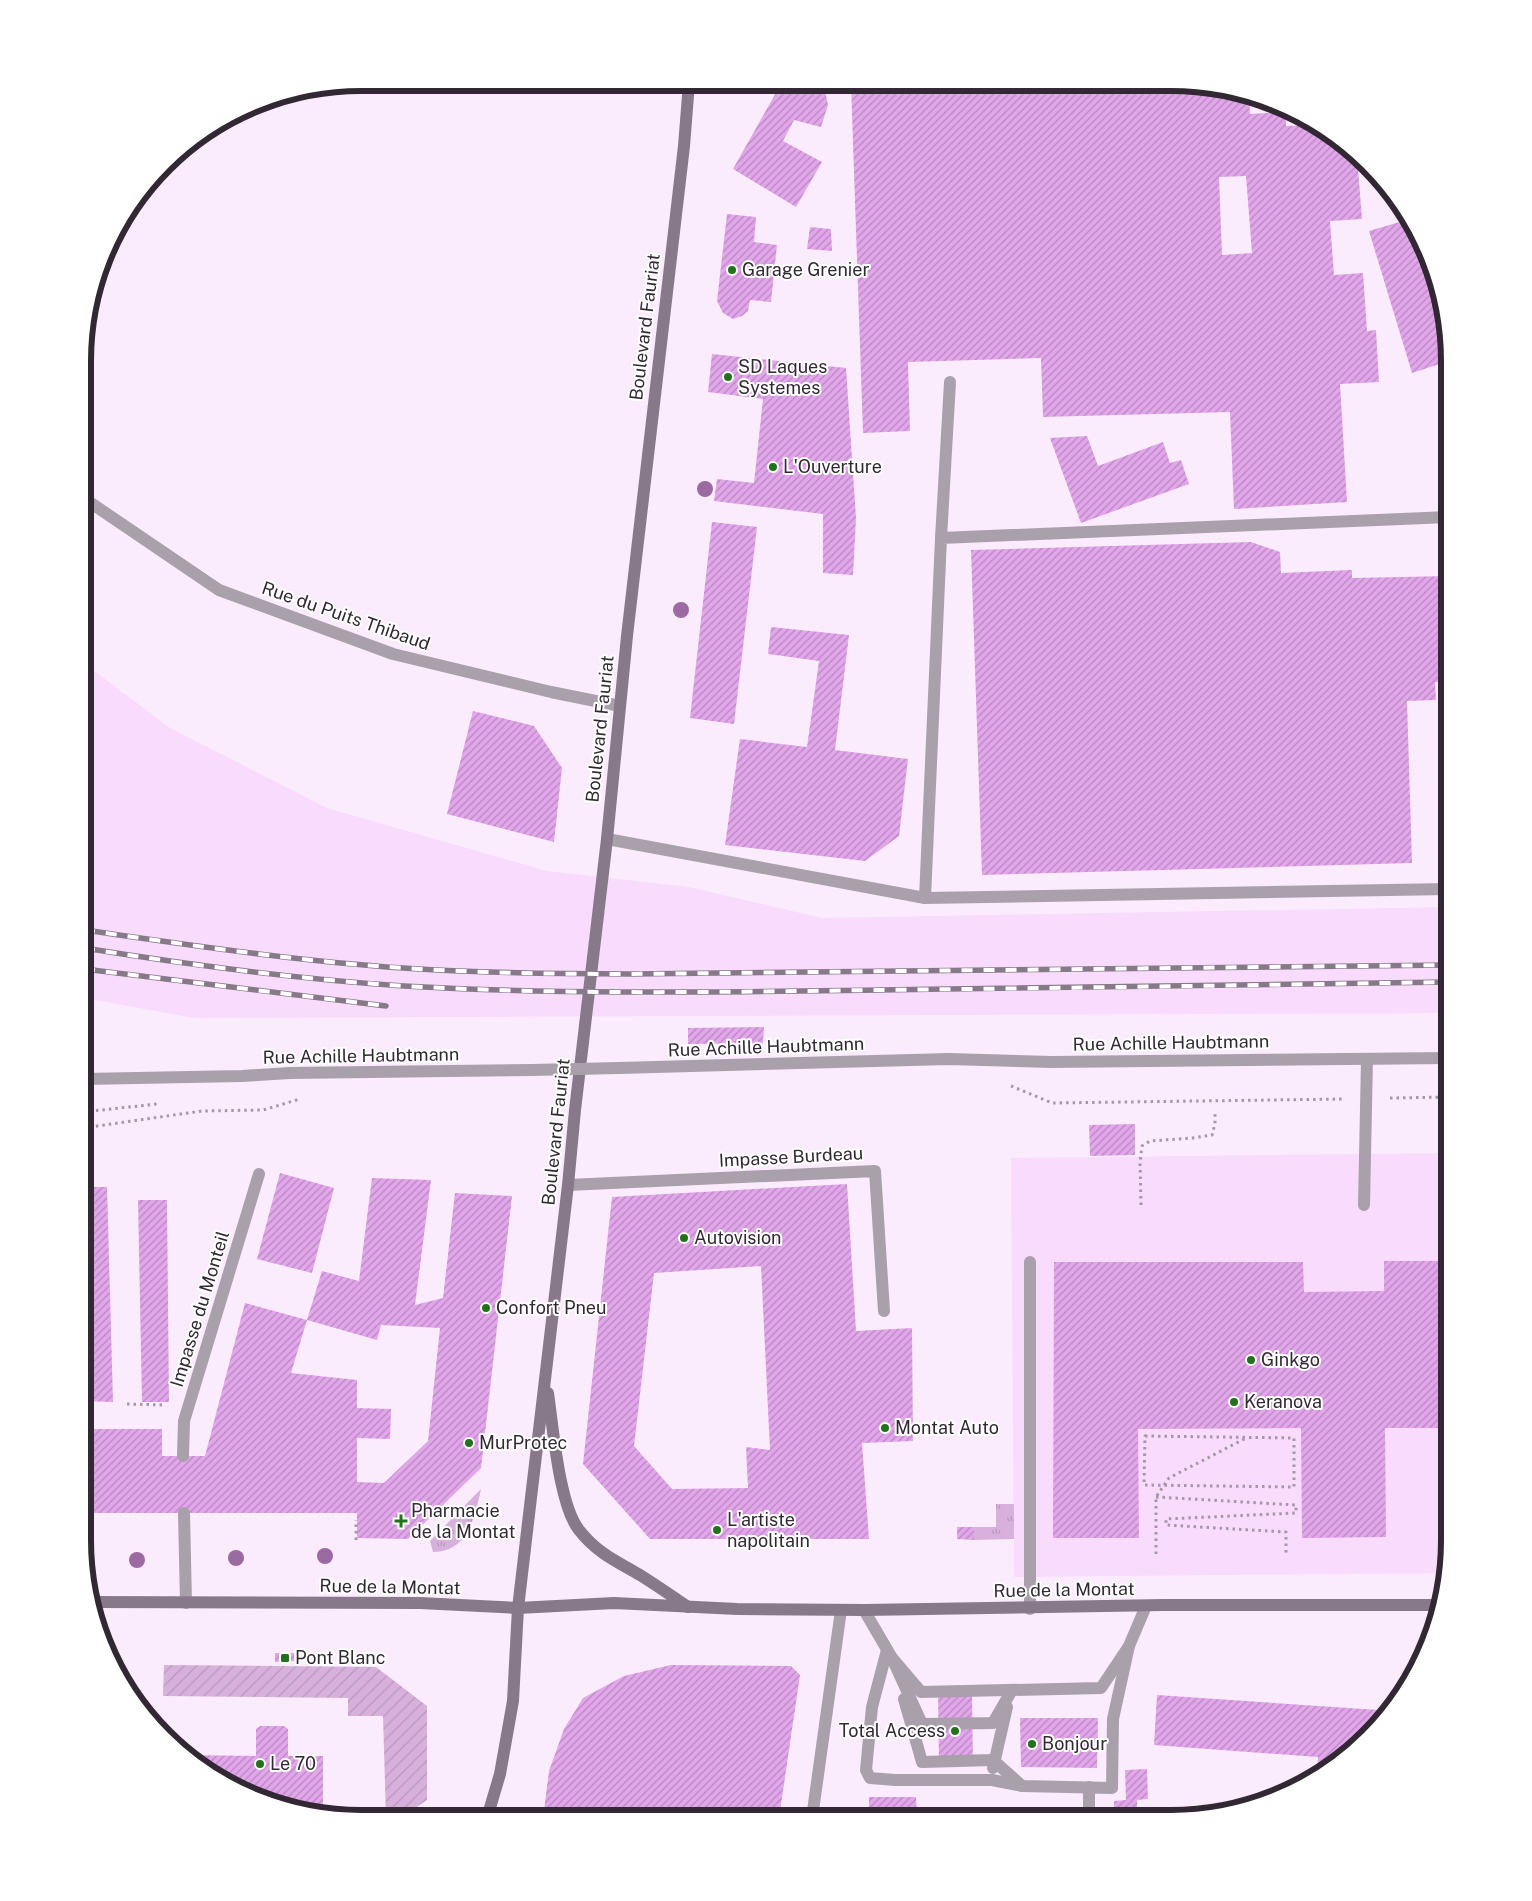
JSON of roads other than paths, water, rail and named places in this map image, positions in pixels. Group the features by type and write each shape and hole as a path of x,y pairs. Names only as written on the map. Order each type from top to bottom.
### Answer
{"main road":[{"name":"Boulevard Fauriat","path":"490,1810 500,1774 513,1701 518,1608 607,840 620,706 689,91"},
{"name":"Boulevard Fauriat","path":"545,1378 565,1499 578,1529 603,1554 639,1574 688,1607"},
{"name":"Rue de la Montat","path":"98,1602 420,1603 518,1608 614,1603 746,1609 841,1610 1433,1605"}],"street":[{"path":"925,898 950,382"},
{"name":"Rue du Puits Thibaud","path":"91,503 219,590 393,654 550,692 620,706"},
{"path":"941,538 1441,517"},
{"path":"607,840 925,898 1441,889"},
{"path":"1364,1205 1366,1058"},
{"name":"Rue Achille Haubtmann","path":"91,1079 242,1076 290,1072 532,1070 949,1059 1052,1062 1441,1058"},
{"name":"Impasse Burdeau","path":"568,1185 876,1171 884,1311"},
{"name":"Impasse du Monteil","path":"184,1456 184,1421 259,1174"},
{"path":"1030,1262 1030,1609"},
{"path":"184,1513 186,1603"},
{"path":"890,1654 872,1707 866,1770 867,1774 874,1779 992,1780 1023,1786 1112,1788 1113,1719 1129,1646 1146,1606"},
{"path":"814,1810 841,1610"},
{"path":"864,1610 890,1654 922,1724 993,1722 1012,1690"},
{"path":"890,1654 921,1692 1101,1688 1129,1646"},
{"path":"890,1654 922,1762 994,1760 1023,1786"},
{"path":"992,1780 994,1760 1012,1690"},
{"path":"1089,1787 1089,1810"}],"railway":[{"path":"91,931 323,961 403,968 517,973 631,974 1441,965"},
{"path":"91,949 204,966 324,980 404,986 523,991 760,991 1441,982"},
{"path":"91,970 386,1006"}],"place":[{"name":"Garage Grenier","path":"732,270"},
{"name":"SD Laques Systemes","path":"728,377"},
{"name":"L'Ouverture","path":"773,467"},
{"name":"Autovision","path":"684,1238"},
{"name":"Confort Pneu","path":"486,1308"},
{"name":"Ginkgo","path":"1251,1360"},
{"name":"Keranova","path":"1234,1402"},
{"name":"Montat Auto","path":"885,1428"},
{"name":"MurProtec","path":"469,1443"},
{"name":"Pharmacie de la Montat","path":"401,1521"},
{"name":"L'artiste napolitain","path":"717,1530"},
{"name":"Pont Blanc","path":"285,1658"},
{"name":"Total Access","path":"955,1731"},
{"name":"Bonjour","path":"1032,1744"},
{"name":"Le 70","path":"260,1764"}]}
